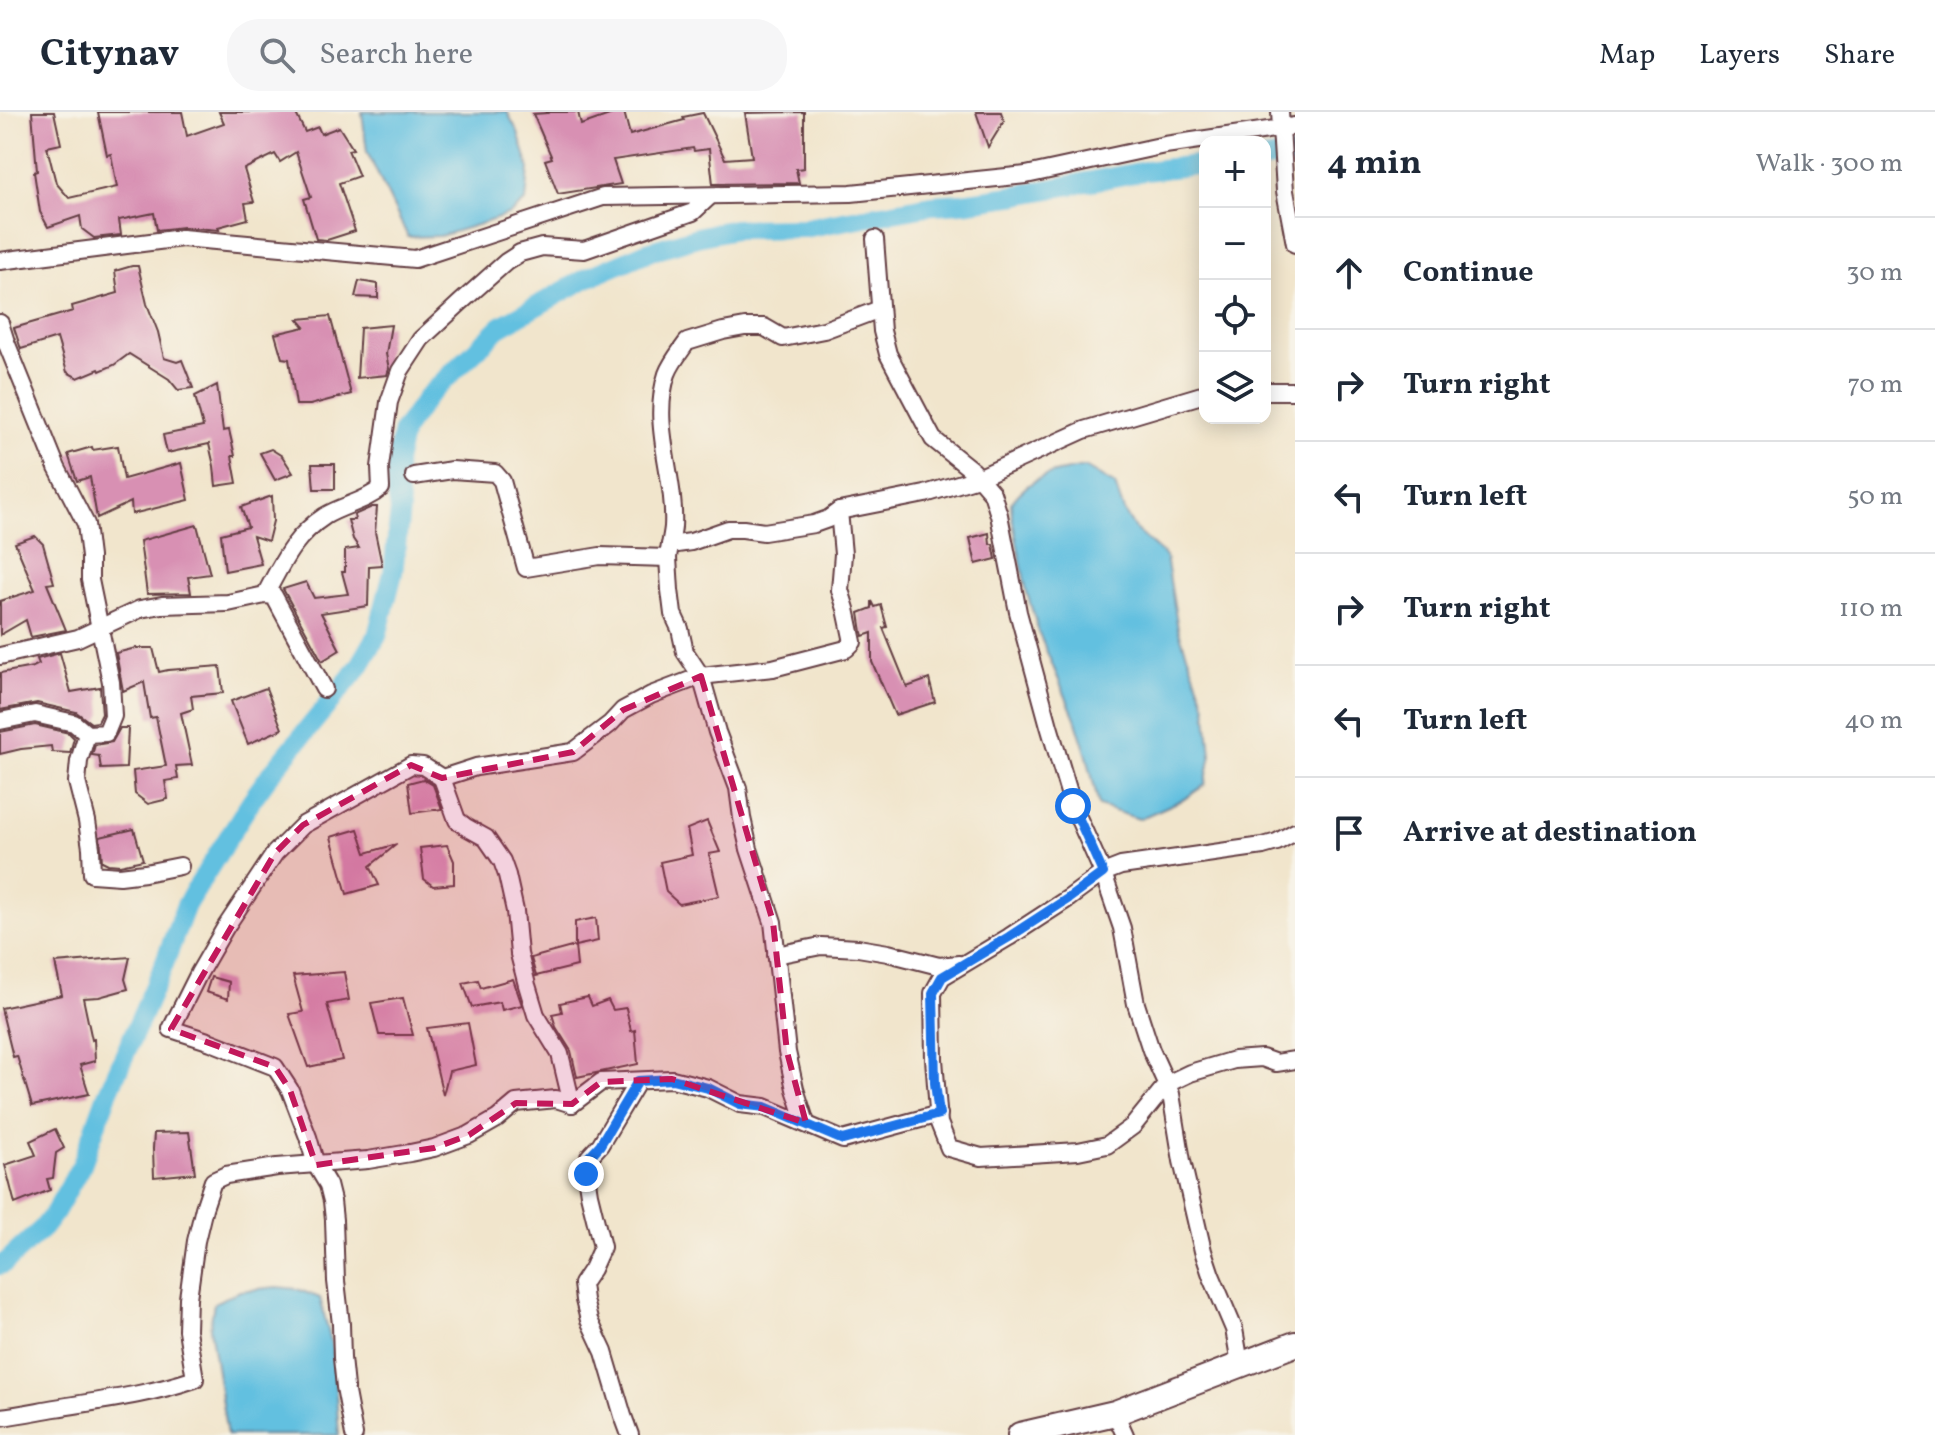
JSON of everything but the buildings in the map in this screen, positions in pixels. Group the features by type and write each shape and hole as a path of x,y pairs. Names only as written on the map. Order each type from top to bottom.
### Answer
{"street":[{"path":"0,261 182,238 415,259 603,197 851,193 1026,175 1165,145 1285,125 1285,191 1295,244"},
{"path":"265,595 287,552 298,538 326,516 373,495 381,488 380,467 389,402 400,371 421,339 461,302 520,253 542,247 584,250 693,212 709,197"},
{"path":"875,239 882,331 888,354 933,439 973,471 992,493 1018,612 1049,726 1073,806 1103,873 1122,928 1126,959 1143,1027 1173,1104 1182,1161 1203,1251 1234,1329 1239,1366"},
{"path":"806,1123 787,1052 773,922 749,849 738,788 701,676 685,652 673,614 669,552 673,526 662,444 662,394 668,372 687,342 745,327 764,327 783,338 824,330 880,309"},
{"path":"0,323 57,468 86,524 90,580 111,682 113,716 106,733 87,734 74,723 35,714 0,721"},
{"path":"1271,391 1295,391"},
{"path":"414,476 452,470 495,473 502,481 526,568 600,556 669,552 728,529 764,532 814,524 839,511 925,494 978,478 1084,430 1199,396"},
{"path":"442,778 476,767 573,752 623,710 651,695 701,676 773,668 846,649 853,642 840,590 843,554 839,511"},
{"path":"0,656 78,638 140,609 162,605 228,603 265,595 274,596 324,689"},
{"path":"87,734 77,782 91,848 92,874 120,876 180,866"},
{"path":"354,1435 342,1358 332,1201 290,1090 275,1067 171,1029 225,928 275,853 303,825 411,765 423,766 442,778 457,820 486,838 502,861 515,911 519,954 527,985 536,1015 560,1054 572,1104"},
{"path":"1295,832 1263,846 1121,866 1103,873 985,953 942,977 933,993 939,1123 949,1148 981,1157 1078,1151 1107,1145 1133,1126 1167,1084 1234,1060 1262,1058 1276,1063 1295,1060"},
{"path":"776,955 821,946 888,953 939,966 961,964"},
{"path":"572,1104 601,1082 672,1079 708,1088 740,1104 765,1107 843,1140 939,1114"},
{"path":"630,1435 604,1352 589,1320 582,1284 602,1247 586,1174 589,1157 600,1145 638,1081"},
{"path":"0,1417 123,1398 195,1379 187,1330 188,1298 196,1241 213,1181 226,1175 277,1167 388,1158 434,1148 469,1135 497,1119 516,1103 556,1099 572,1104"},
{"path":"1020,1435 1115,1413 1295,1344"},
{"path":"1115,1413 1125,1435"}],"highlighted area":[{"path":"701,676 773,922 787,1052 806,1123 672,1079 601,1082 572,1104 516,1103 469,1135 434,1148 316,1165 290,1090 275,1067 171,1029 275,853 303,825 411,765 442,778 573,752 623,710"}],"water":[{"path":"362,112 507,112 518,132 529,168 526,201 510,214 480,224 440,236 408,237 367,152"},
{"path":"1085,467 1115,485 1134,528 1166,557 1178,629 1206,706 1211,755 1205,785 1184,799 1139,819 1099,806 1075,718 1040,636 1027,593 1012,517 1011,503 1027,486 1053,473"},
{"path":"277,1287 297,1289 320,1298 333,1350 339,1435 227,1435 210,1328 214,1303 240,1291"}],"waterway":[{"path":"1271,158 1295,155"},
{"path":"0,1265 43,1228 82,1164 107,1095 161,972 186,905 251,801 359,667 377,636 393,573 400,510 396,462 403,431 427,397 501,326 587,278 647,252 697,237 734,229 804,228 932,205 1018,195 1145,171 1199,165"}],"route":[{"path":"586,1174 589,1157 600,1145 638,1081 672,1079 708,1088 740,1104 765,1107 843,1140 939,1114 935,1083 933,993 942,977 985,953 1103,873 1073,806"}]}
